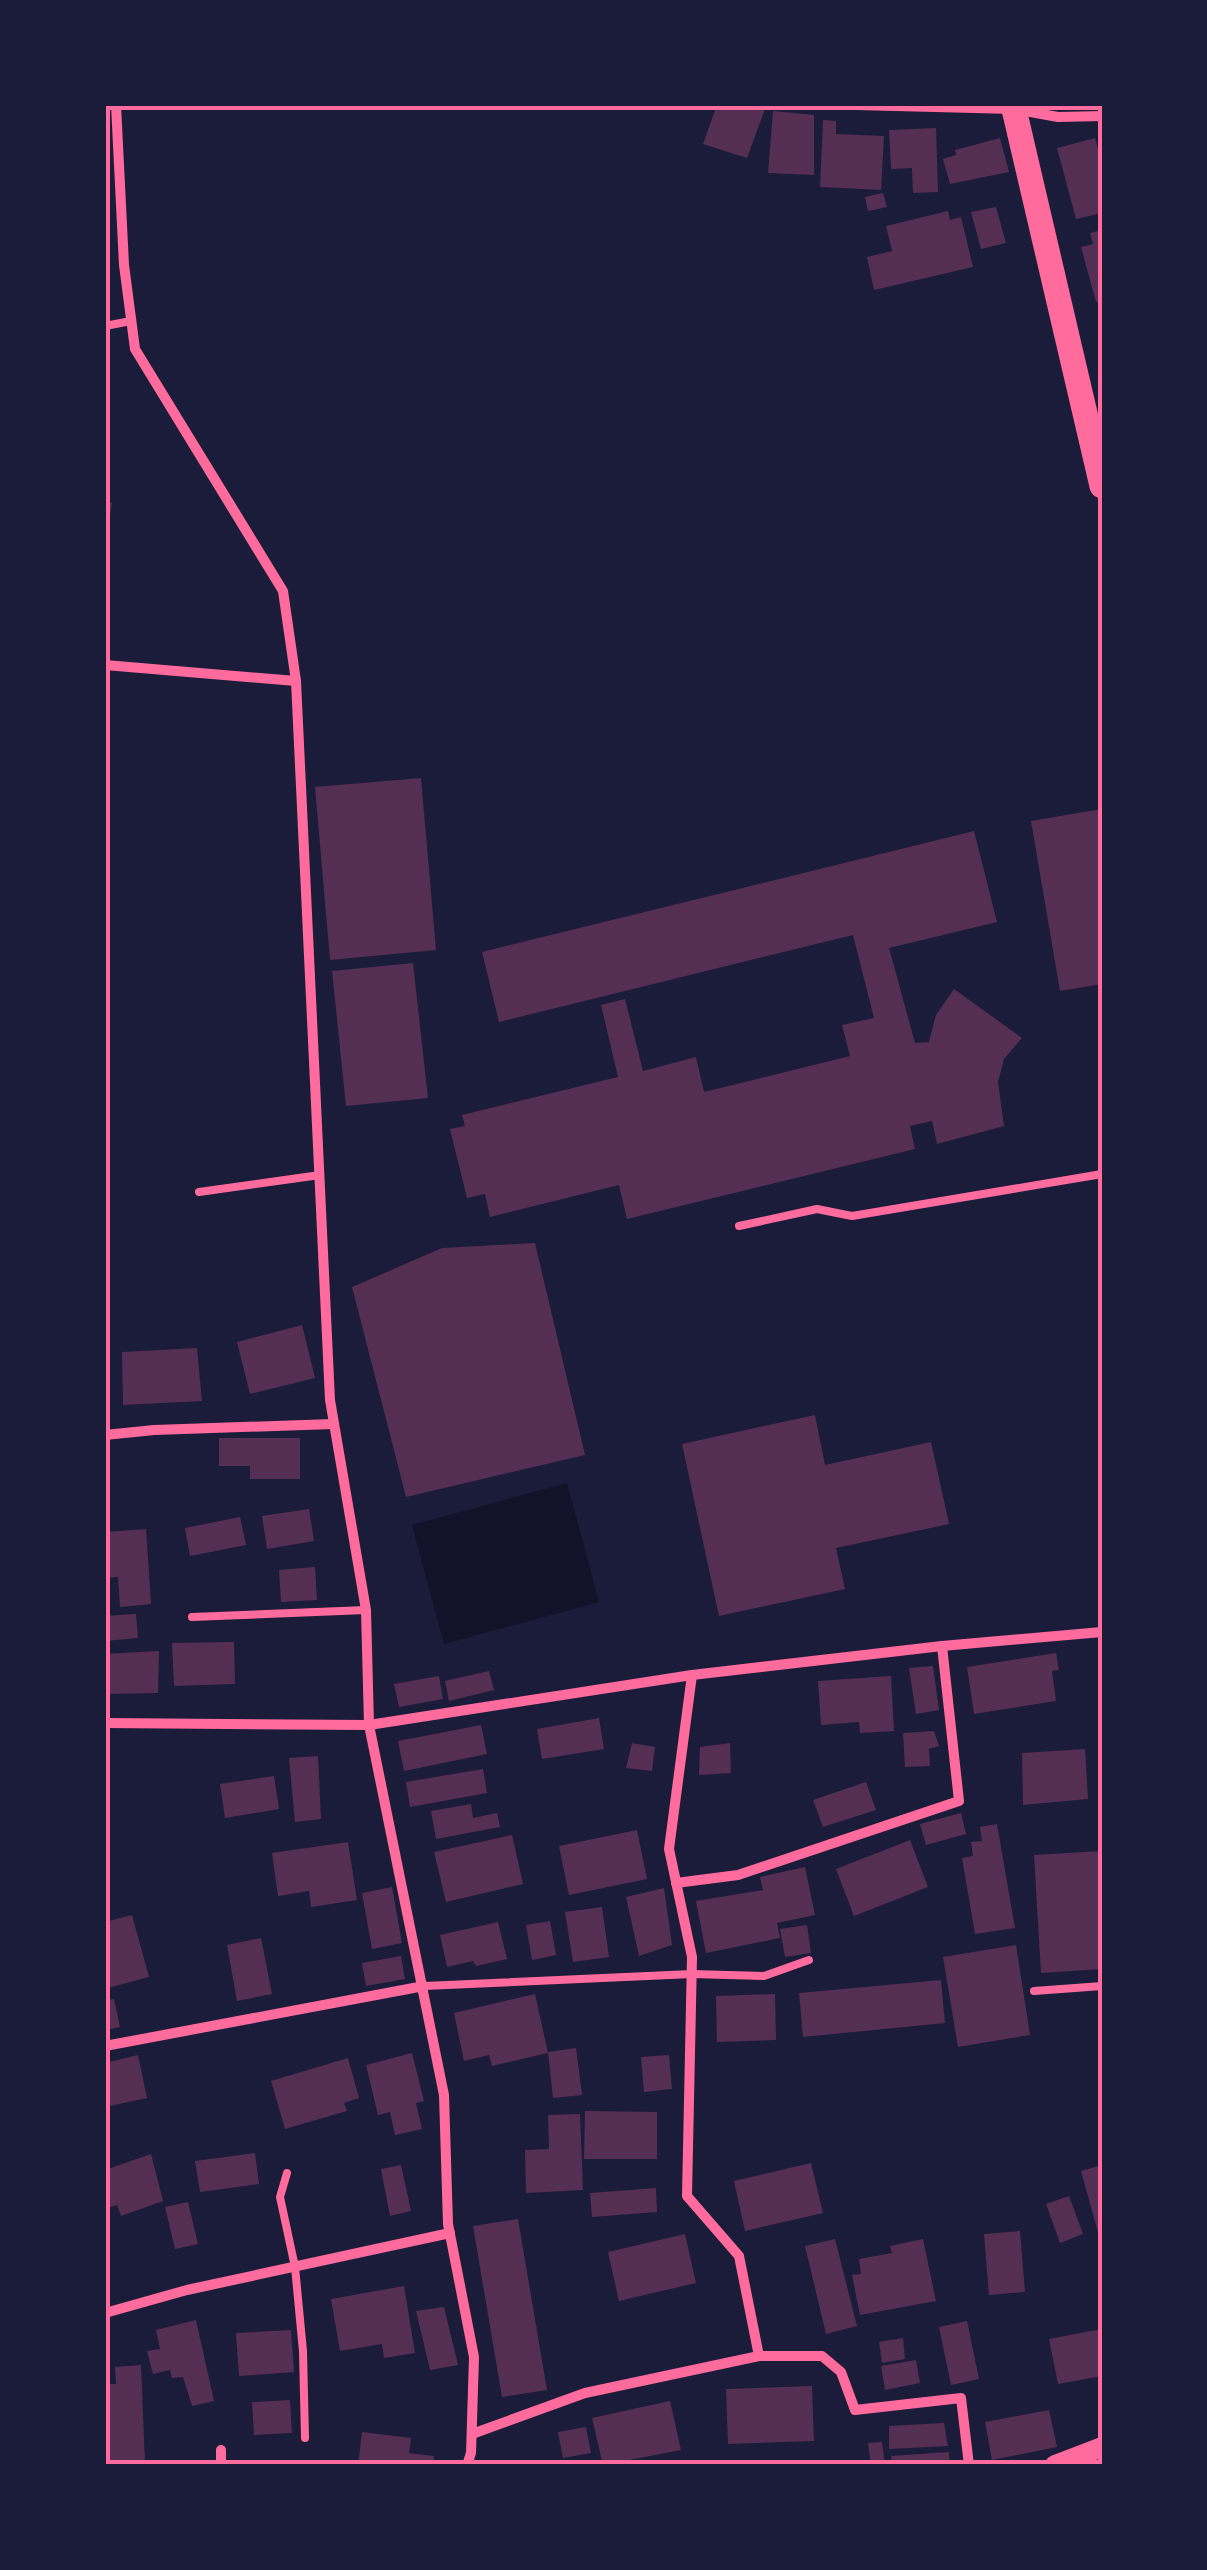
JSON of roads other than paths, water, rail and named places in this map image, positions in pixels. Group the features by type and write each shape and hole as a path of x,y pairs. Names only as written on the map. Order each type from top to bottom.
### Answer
{"main road":[{"path":"1013,107 1102,486"},
{"path":"1055,2465 1102,2447"}],"street":[{"path":"116,105 124,265 135,349 283,591 296,681 333,1424 366,1610 369,1724 444,2095 450,2234 474,2356 472,2434 467,2465"},
{"path":"856,105 1013,107 1058,116 1102,116"},
{"path":"105,665 296,681"},
{"path":"105,1435 333,1424"},
{"path":"105,1722 369,1724 692,1675 1102,1632"},
{"path":"676,1883 738,1874 959,1801 942,1646"},
{"path":"692,1675 670,1849 692,1958 687,2196 739,2256 759,2356"},
{"path":"105,2046 424,1986"},
{"path":"105,2313 187,2290 450,2234"},
{"path":"472,2434 585,2393 759,2356 822,2356 841,2372 854,2410 960,2398 969,2465"},
{"path":"221,2450 222,2465"}],"lane":[{"path":"105,326 131,321"},
{"path":"740,1226 817,1209 852,1216 1102,1174"},
{"path":"199,1192 320,1175"},
{"path":"192,1617 366,1610"},
{"path":"424,1986 692,1974 764,1976 809,1960"},
{"path":"1034,1991 1102,1986"},
{"path":"287,2174 280,2197 295,2267 303,2352 304,2438"}]}
